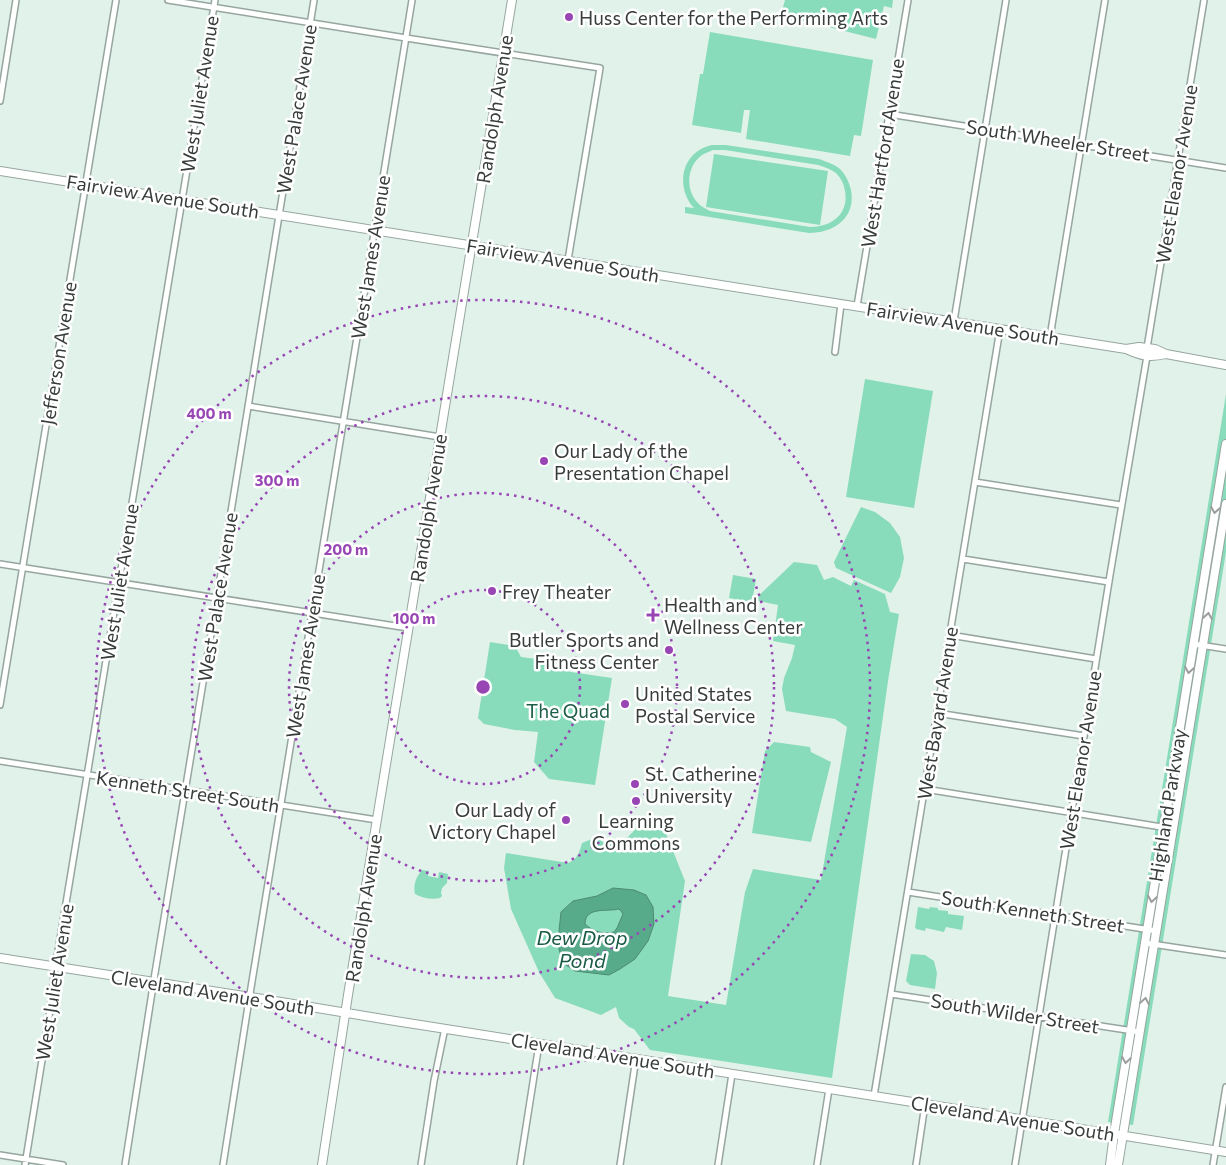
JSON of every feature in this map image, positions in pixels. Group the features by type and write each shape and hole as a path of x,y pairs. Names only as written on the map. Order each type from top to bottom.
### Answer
{"street":[{"path":"0,101 16,0"},
{"name":"Jefferson Avenue","path":"0,705 116,0"},
{"path":"168,0 600,68 568,260"},
{"name":"West Juliet Avenue","path":"26,1162 118,582 215,0"},
{"name":"West Palace Avenue","path":"125,1165 153,982 314,0"},
{"name":"West James Avenue","path":"223,1165 412,0"},
{"name":"Randolph Avenue","path":"322,1165 408,628 512,0"},
{"name":"West Hartford Avenue","path":"857,306 908,0"},
{"path":"954,321 1006,0"},
{"path":"1050,337 1105,0"},
{"name":"West Eleanor Avenue","path":"1015,1165 1204,0"},
{"name":"South Wheeler Street","path":"889,114 1226,168"},
{"name":"Fairview Avenue South","path":"0,171 954,321 1126,349 1138,354 1147,352 1154,357 1166,354 1226,365"},
{"path":"835,352 841,304"},
{"name":"West Bayard Avenue","path":"874,1096 1000,329"},
{"path":"248,406 440,437"},
{"name":"Highland Parkway","path":"1110,1165 1130,1031 1226,444"},
{"path":"975,482 1122,505"},
{"name":"Highland Parkway","path":"1118,1165 1226,504"},
{"path":"963,559 1109,582"},
{"path":"0,564 408,628"},
{"path":"950,635 1096,659"},
{"path":"1194,644 1226,649"},
{"path":"937,713 1084,736"},
{"name":"Kenneth Street South","path":"0,761 377,820"},
{"path":"925,789 1174,829"},
{"name":"South Kenneth Street","path":"908,892 1157,931"},
{"name":"South Kenneth Street","path":"1145,943 1226,955"},
{"name":"Cleveland Avenue South","path":"0,958 1226,1152"},
{"name":"South Wilder Street","path":"891,994 1140,1032"},
{"path":"421,1165 444,1028"},
{"path":"520,1165 539,1044"},
{"path":"620,1165 636,1058"},
{"path":"718,1165 732,1074"},
{"path":"1213,1165 1226,1087"},
{"path":"817,1165 829,1089"},
{"path":"916,1165 926,1104"},
{"path":"0,1155 26,1162 64,1165"}],"green space":[{"path":"785,0 893,0 892,8 884,6 876,39 781,15"},
{"path":"710,32 873,60 861,136 854,135 850,156 746,139 750,110 744,110 741,133 692,125 700,74 703,74"},
{"path":"711,145 726,145 819,159 833,164 844,174 851,190 852,200 847,215 835,227 809,233 685,213 685,207 694,208 685,193 683,185 685,168 694,154 702,148","holes":["713,150 725,150 818,165 832,170 842,181 845,188 846,199 841,212 832,222 810,227 710,211 700,205 693,196 689,177 693,165 702,155"]},
{"path":"714,154 828,171 820,225 706,207"},
{"path":"865,379 933,391 914,508 846,497"},
{"path":"1226,394 1226,552 1133,1125 1108,1122"},
{"path":"861,507 875,512 890,523 900,537 904,558 900,577 891,593 836,568 834,562"},
{"path":"794,562 817,565 824,580 833,577 851,586 854,580 885,594 890,612 899,614 832,1078 650,1050 634,1029 619,1018 616,1007 601,1015 555,998 539,972 511,909 504,868 506,853 568,863 576,857 582,843 597,837 608,844 614,844 624,840 637,827 665,831 685,881 668,996 726,1005 745,892 753,869 821,880 847,727 835,719 786,711 782,689 795,645 773,641 778,605 754,600"},
{"path":"733,575 756,579 752,602 729,598"},
{"name":"The Quad","path":"490,642 515,646 521,657 537,659 543,652 565,670 571,672 612,678 595,785 549,779 534,762 538,732 484,724 478,718"},
{"path":"774,742 810,747 811,752 831,762 811,842 752,833 765,751"},
{"path":"422,870 429,871 428,876 438,878 439,872 448,874 447,883 442,888 442,896 440,898 427,898 415,894 414,887"},
{"path":"918,907 938,908 938,910 948,911 948,914 964,916 962,930 946,927 944,932 926,928 925,931 916,929"},
{"path":"911,954 925,955 934,961 937,973 935,989 910,985 906,981"}],"water":[{"name":"Dew Drop Pond","path":"613,888 634,890 646,895 653,907 654,924 648,941 635,959 609,975 575,971 563,963 559,949 561,912 573,901 597,896","holes":["619,909 623,914 614,932 598,932 585,924 586,918 593,912"]}],"place":[{"name":"Huss Center for the Performing Arts","path":"569,17"},
{"name":"Our Lady of the Presentation Chapel","path":"544,461"},
{"name":"Frey Theater","path":"492,591"},
{"name":"Health and Wellness Center","path":"653,615"},
{"name":"Butler Sports and Fitness Center","path":"669,650"},
{"name":"United States Postal Service","path":"625,704"},
{"name":"St. Catherine University","path":"635,784"},
{"name":"Learning Commons","path":"636,801"},
{"name":"Our Lady of Victory Chapel","path":"566,820"}]}
